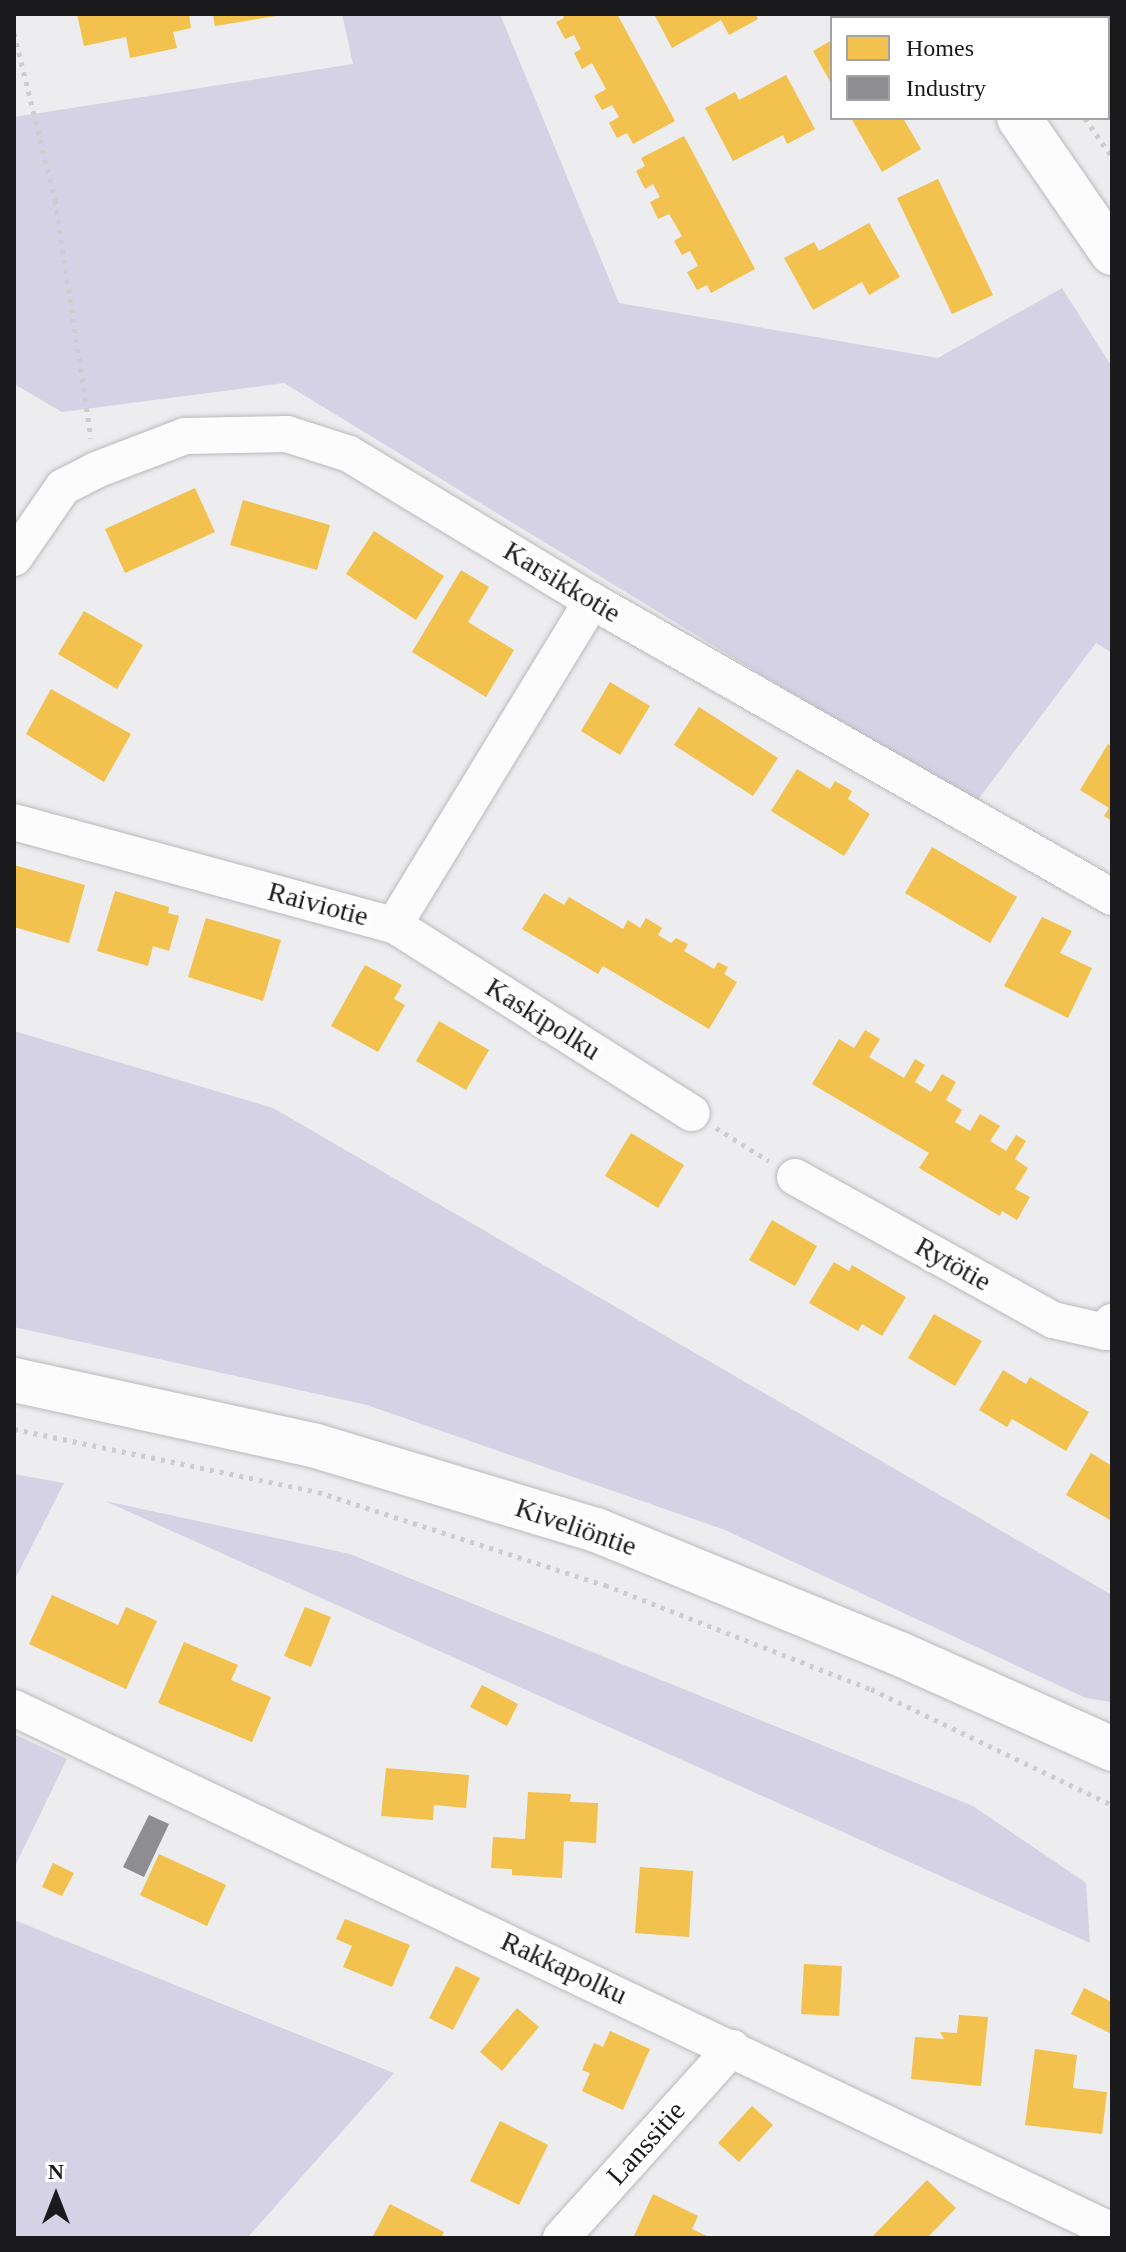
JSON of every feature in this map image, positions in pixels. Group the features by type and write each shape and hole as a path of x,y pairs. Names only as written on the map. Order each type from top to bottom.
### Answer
{"street":[{"path":"1020,120 1112,253"},
{"name":"Karsikkotie","path":"14,558 63,487 96,470 185,436 287,434 349,454 592,601 1112,897"},
{"name":"Raiviotie","path":"14,822 394,925 592,601"},
{"name":"Kaskipolku","path":"394,925 691,1113"},
{"name":"Rytötie","path":"795,1177 1053,1320 1106,1332 1112,1322"},
{"name":"Kiveliöntie","path":"14,1380 316,1446 596,1530 900,1654 1112,1749"},
{"name":"Rakkapolku","path":"14,1708 1112,2231"},
{"name":"Lanssitie","path":"561,2238 732,2048"}],"path":[{"path":"14,33 55,200 96,470"},
{"path":"1086,120 1112,157"},
{"path":"691,1113 795,1177"},
{"path":"14,1429 318,1492 605,1585 871,1689 1112,1805"}],"shaded area":[{"path":"342,14 500,14 619,303 938,358 1062,288 1112,367 1112,653 1096,643 974,805 284,383 62,412 14,384 14,117 353,64"},
{"path":"14,1031 273,1108 1112,1595 1112,1702 1086,1698 725,1530 367,1405 14,1327"},
{"path":"14,1474 64,1483 14,1581"},
{"path":"105,1501 350,1554 973,1806 1086,1883 1090,1943"},
{"path":"14,1734 67,1759 14,1868"},
{"path":"14,1920 394,2073 247,2238 14,2238"}],"building: Homes":[{"path":"77,14 189,14 191,28 173,32 177,48 130,58 126,37 84,46"},
{"path":"213,14 276,14 276,16 215,26"},
{"path":"562,14 617,14 675,121 633,144 627,133 617,138 609,123 619,117 612,105 602,110 594,96 606,89 592,63 582,69 574,53 581,49 574,35 565,39 556,22 564,18"},
{"path":"654,14 755,14 758,19 729,35 721,20 672,48"},
{"path":"830,41 830,81 813,51"},
{"path":"786,75 815,129 787,144 783,135 733,161 705,108 735,92 739,100"},
{"path":"852,120 904,120 921,149 882,172"},
{"path":"684,136 755,269 711,293 707,285 697,290 687,272 698,266 690,251 682,255 674,241 682,236 669,214 658,219 650,202 660,197 653,184 645,189 636,171 645,166 641,158"},
{"path":"938,179 993,295 952,314 897,198"},
{"path":"869,223 900,277 869,295 862,282 813,310 784,258 814,242 819,251"},
{"path":"195,488 215,532 125,573 105,529"},
{"path":"243,500 330,525 317,570 230,545"},
{"path":"374,531 444,576 416,620 346,574"},
{"path":"461,570 489,587 468,622 514,650 486,697 412,652"},
{"path":"84,611 143,645 117,689 58,654"},
{"path":"610,682 650,706 620,755 581,731"},
{"path":"51,689 131,734 104,782 26,734"},
{"path":"699,707 778,758 753,796 674,745"},
{"path":"1108,744 1112,747 1112,821 1104,816 1109,808 1080,790"},
{"path":"797,769 830,789 835,781 852,791 848,799 870,814 844,856 771,811"},
{"path":"932,847 1017,897 990,943 905,893"},
{"path":"14,865 85,885 69,943 14,927"},
{"path":"115,891 169,907 168,913 179,916 169,951 153,946 148,966 97,951"},
{"path":"544,893 564,905 569,897 623,929 628,920 640,928 646,918 662,928 658,935 671,943 676,938 688,944 684,951 714,969 718,962 728,967 724,974 737,982 709,1029 603,966 598,974 522,929"},
{"path":"1042,917 1072,931 1060,953 1092,968 1068,1018 1004,986"},
{"path":"206,918 281,940 263,1001 188,977"},
{"path":"365,965 402,985 394,999 405,1005 378,1052 331,1026"},
{"path":"439,1021 489,1050 466,1090 416,1061"},
{"path":"865,1030 880,1039 869,1057 904,1078 915,1059 925,1065 915,1082 931,1092 942,1074 956,1082 946,1100 962,1110 955,1122 970,1131 980,1114 1000,1126 990,1141 1006,1151 1016,1135 1026,1141 1015,1159 1028,1168 1015,1189 1030,1197 1017,1220 1002,1211 1000,1216 919,1168 929,1153 812,1084 839,1039 854,1048"},
{"path":"631,1133 684,1165 658,1208 605,1176"},
{"path":"772,1220 817,1246 795,1286 749,1260"},
{"path":"834,1262 849,1271 852,1265 906,1297 882,1336 862,1324 858,1331 809,1303"},
{"path":"934,1314 982,1341 955,1386 908,1358"},
{"path":"1003,1370 1026,1384 1030,1377 1089,1412 1066,1451 1012,1419 1007,1427 979,1410"},
{"path":"1091,1453 1112,1466 1112,1521 1066,1495"},
{"path":"52,1595 118,1625 126,1607 157,1621 126,1689 29,1644"},
{"path":"305,1607 331,1617 311,1667 284,1656"},
{"path":"184,1642 238,1665 231,1680 271,1697 252,1742 158,1703"},
{"path":"482,1685 518,1704 507,1726 470,1707"},
{"path":"386,1768 469,1775 466,1808 434,1805 433,1820 381,1816"},
{"path":"528,1792 571,1794 570,1802 598,1803 596,1843 564,1841 562,1878 512,1875 512,1869 491,1868 493,1837 525,1839"},
{"path":"159,1854 226,1885 207,1926 140,1895"},
{"path":"53,1863 74,1873 62,1896 42,1887"},
{"path":"640,1867 693,1871 689,1937 635,1933"},
{"path":"345,1919 410,1945 392,1987 343,1967 352,1946 336,1939"},
{"path":"804,1964 842,1966 839,2016 801,2014"},
{"path":"456,1966 480,1978 453,2030 429,2018"},
{"path":"1084,1988 1112,2002 1112,2034 1071,2014"},
{"path":"517,2008 539,2027 502,2071 480,2052"},
{"path":"959,2015 988,2017 981,2086 911,2079 915,2037 944,2039 940,2032 957,2033"},
{"path":"610,2031 650,2049 623,2110 582,2091 590,2073 582,2070 594,2043 603,2047"},
{"path":"1035,2049 1077,2055 1073,2088 1107,2092 1102,2134 1025,2125"},
{"path":"752,2106 773,2125 739,2162 718,2143"},
{"path":"500,2121 548,2145 519,2205 470,2181"},
{"path":"927,2180 956,2208 927,2238 871,2238"},
{"path":"653,2194 698,2216 692,2229 711,2238 633,2238"},
{"path":"390,2204 444,2232 441,2238 372,2238"}],"building: Industry":[{"path":"149,1815 169,1824 144,1877 123,1867"}]}
